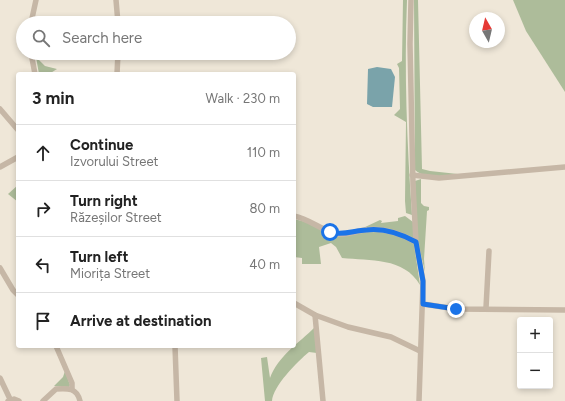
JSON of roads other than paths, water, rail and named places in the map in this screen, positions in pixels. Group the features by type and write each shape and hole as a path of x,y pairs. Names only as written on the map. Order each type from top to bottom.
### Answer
{"street":[{"path":"33,16 36,0"},
{"path":"116,0 117,16"},
{"path":"411,0 410,44 412,174 416,242 423,281 419,401"},
{"path":"32,60 35,72"},
{"path":"117,72 118,60"},
{"path":"0,109 16,128"},
{"path":"0,167 16,158"},
{"path":"412,174 439,178 565,168"},
{"path":"296,217 308,220 330,232 339,235 366,230 380,230 402,234 416,242"},
{"path":"486,308 489,251"},
{"path":"0,268 12,290 16,293"},
{"path":"296,304 315,315 348,328 391,336 420,351"},
{"path":"423,304 456,309 486,308 565,310"},
{"path":"315,315 323,401"},
{"path":"57,348 72,382 72,389"},
{"path":"175,348 177,401"},
{"path":"0,378 9,400 19,401"},
{"path":"43,401 56,389 72,389 77,393 80,401"}],"water":[{"path":"377,67 391,69 395,77 392,107 373,107 367,104 368,69"}]}
